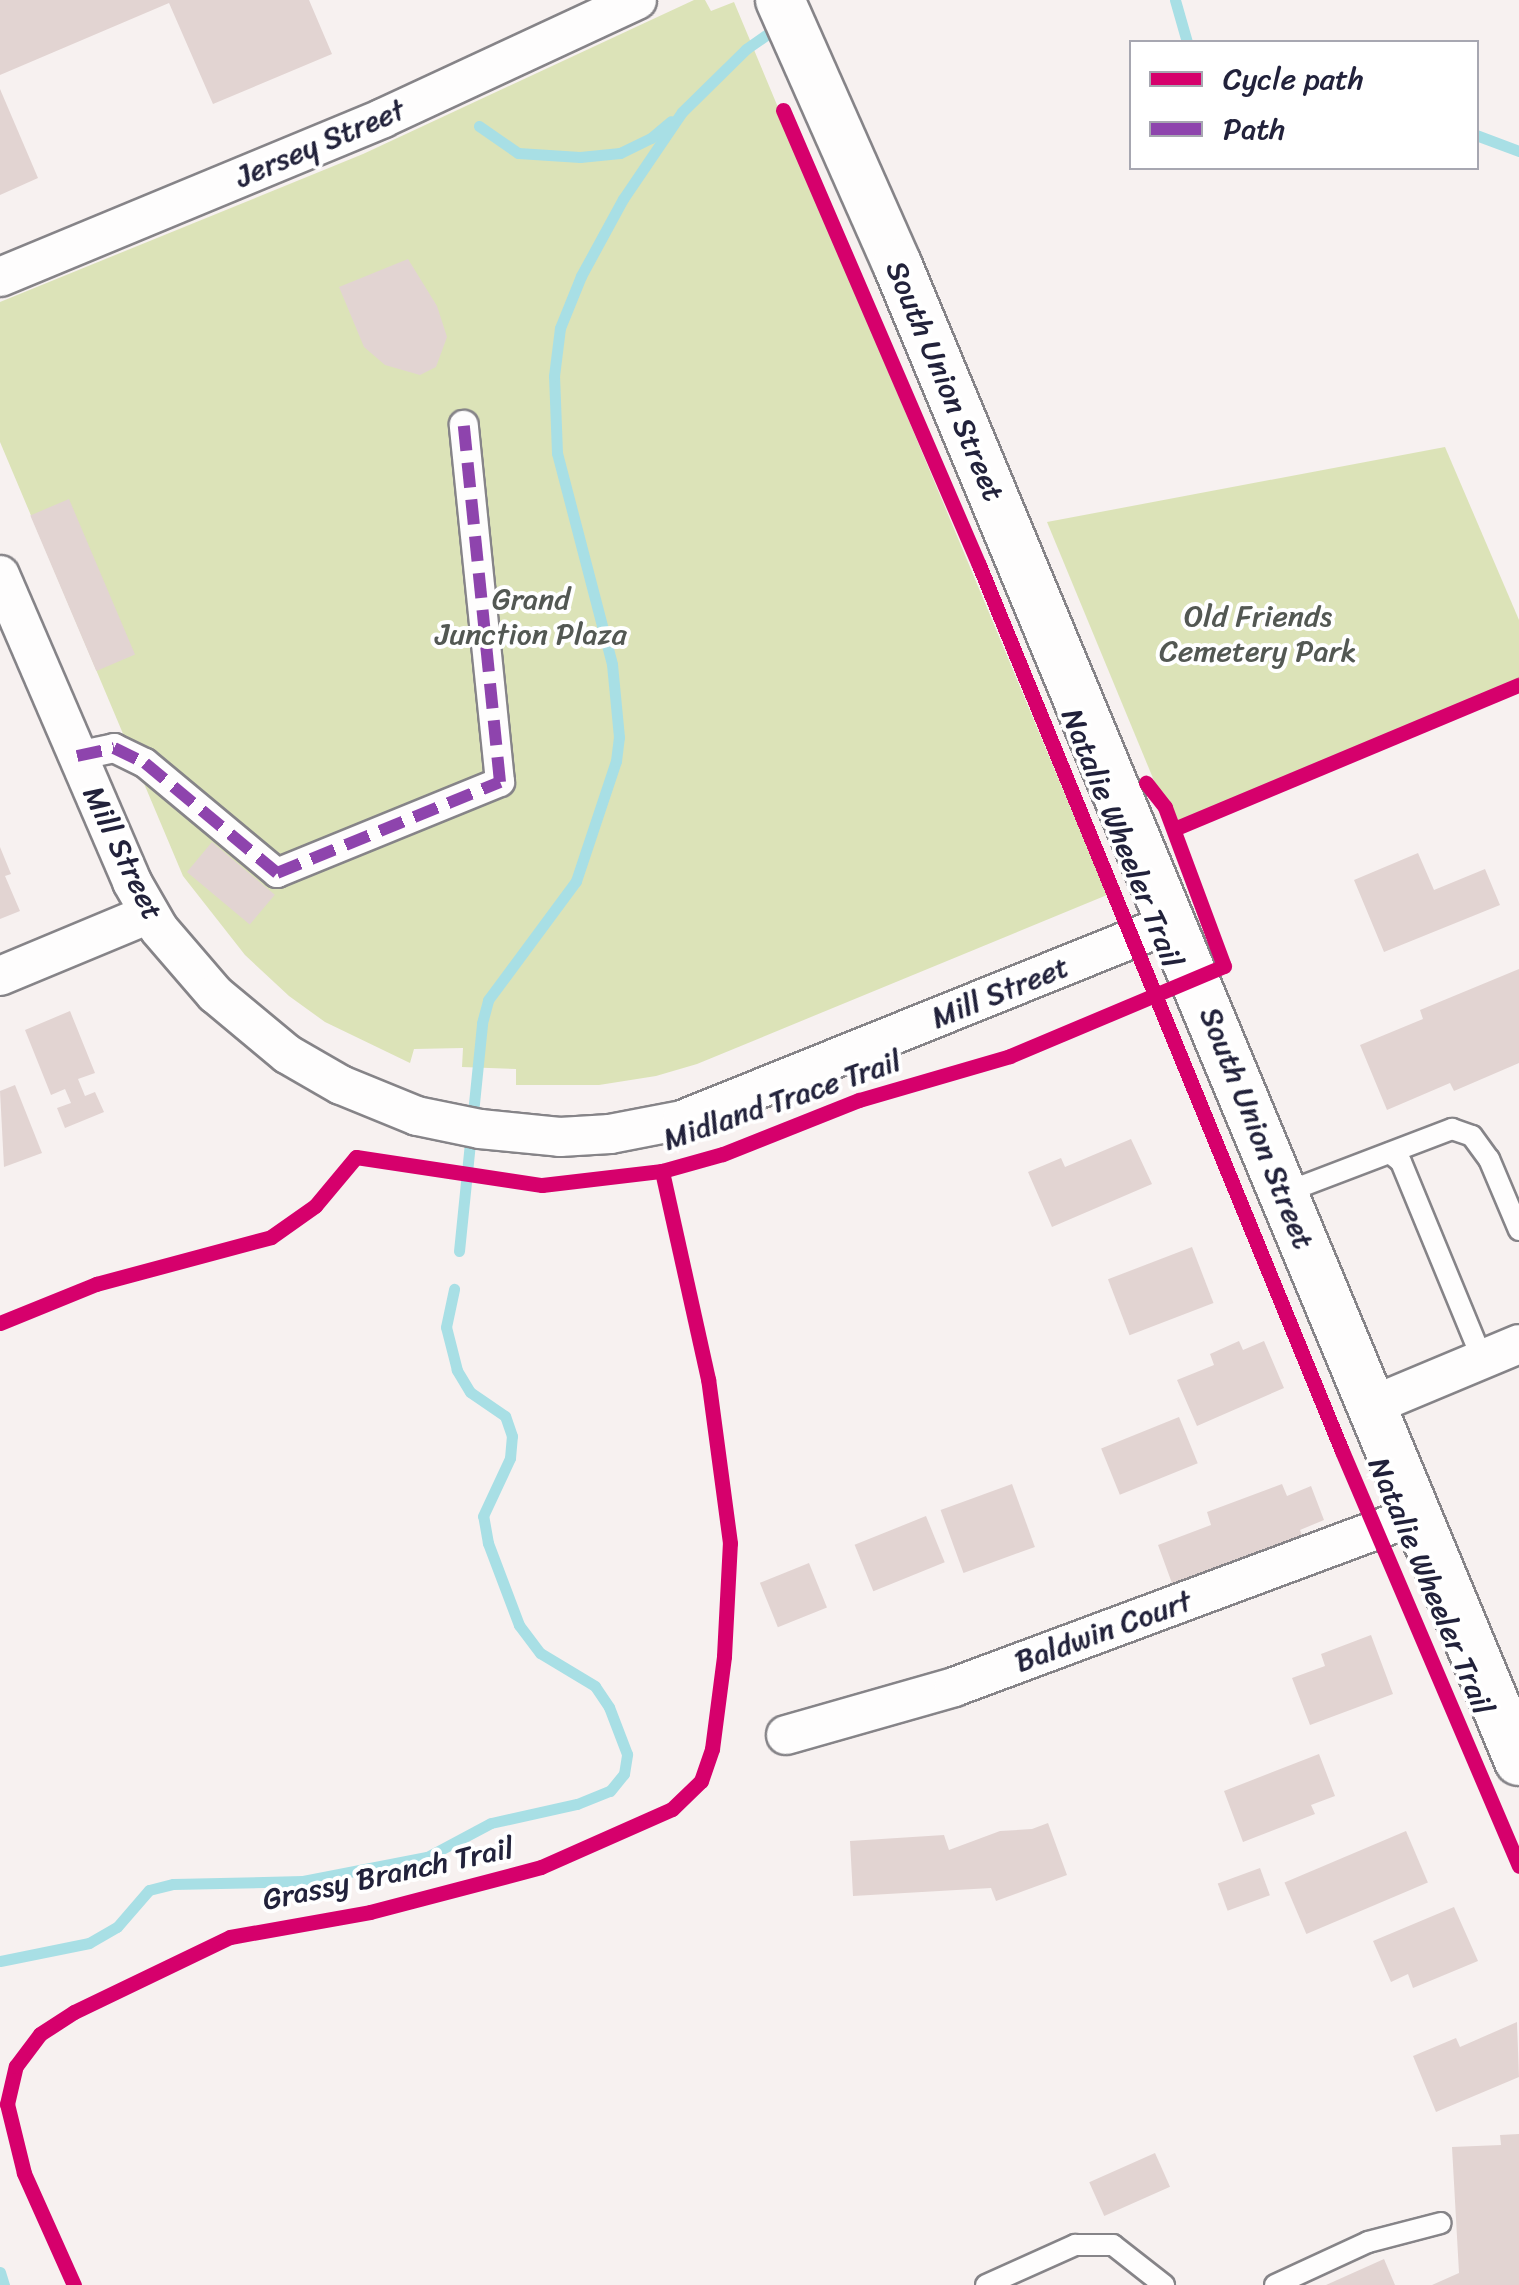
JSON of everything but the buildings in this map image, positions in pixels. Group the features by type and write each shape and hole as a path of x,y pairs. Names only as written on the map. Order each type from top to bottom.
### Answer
{"street":[{"name":"Jersey Street","path":"0,276 383,118 636,0"},
{"name":"South Union Street","path":"780,0 896,264 1519,1761"},
{"path":"77,756 114,748 145,763 277,873 500,782 464,426"},
{"name":"Mill Street","path":"0,575 149,914 194,972 241,1018 298,1061 376,1102 453,1126 530,1136 610,1134 700,1114 1170,922"},
{"path":"0,976 149,914"},
{"path":"1372,1406 1519,1344"},
{"name":"Baldwin Court","path":"786,1735 954,1686 1416,1515"}],"lane":[{"path":"1284,1193 1380,1152 1390,1152 1452,1129 1472,1136 1489,1159 1519,1230"},
{"path":"1390,1152 1402,1162 1482,1359"},
{"path":"1276,2285 1368,2242 1440,2223"},
{"path":"986,2285 1013,2280 1074,2246 1113,2245 1164,2285"}],"green space":[{"name":"Grand Junction Plaza","path":"694,0 705,0 711,11 734,2 1107,895 697,1064 656,1076 599,1085 516,1085 516,1069 462,1067 463,1048 414,1049 410,1063 325,1022 289,996 245,955 183,876 0,442 0,302 363,154"},
{"name":"Old Friends Cemetery Park","path":"1445,447 1519,620 1519,685 1174,829 1047,522"}],"waterway":[{"path":"1175,0 1186,40"},
{"path":"459,1251 482,1023 488,1000 576,881 616,761 619,737 612,664 557,453 554,376 560,328 581,276 623,199 682,112 746,49 779,26"},
{"path":"479,126 518,153 580,157 620,153 651,138 671,121"},
{"path":"1479,136 1519,151"},
{"path":"0,1961 89,1943 117,1927 149,1890 173,1884 303,1881 427,1857 491,1823 577,1804 610,1791 624,1774 627,1754 609,1707 595,1686 540,1653 519,1625 488,1543 483,1516 510,1458 512,1436 505,1416 470,1392 457,1370 446,1327 454,1289"},
{"path":"0,2272 4,2285"}],"marked path":[{"path":"77,756 114,748 145,763 277,873 500,782 464,425"}],"cycle path":[{"name":"Natalie Wheeler Trail","path":"783,110 979,565 1342,1451 1519,1866"},
{"path":"1174,829 1519,685"},
{"name":"Natalie Wheeler Trail","path":"0,1323 96,1284 271,1237 315,1206 356,1157 542,1185 662,1171 723,1154 859,1100 1010,1056 1224,966 1165,807 1146,783"},
{"name":"Midland Trace Trail","path":"74,2285 24,2173 7,2104 16,2066 40,2034 74,2012 230,1937 370,1912 541,1867 672,1809 701,1781 712,1749 724,1656 730,1543 708,1379 662,1171"}]}
